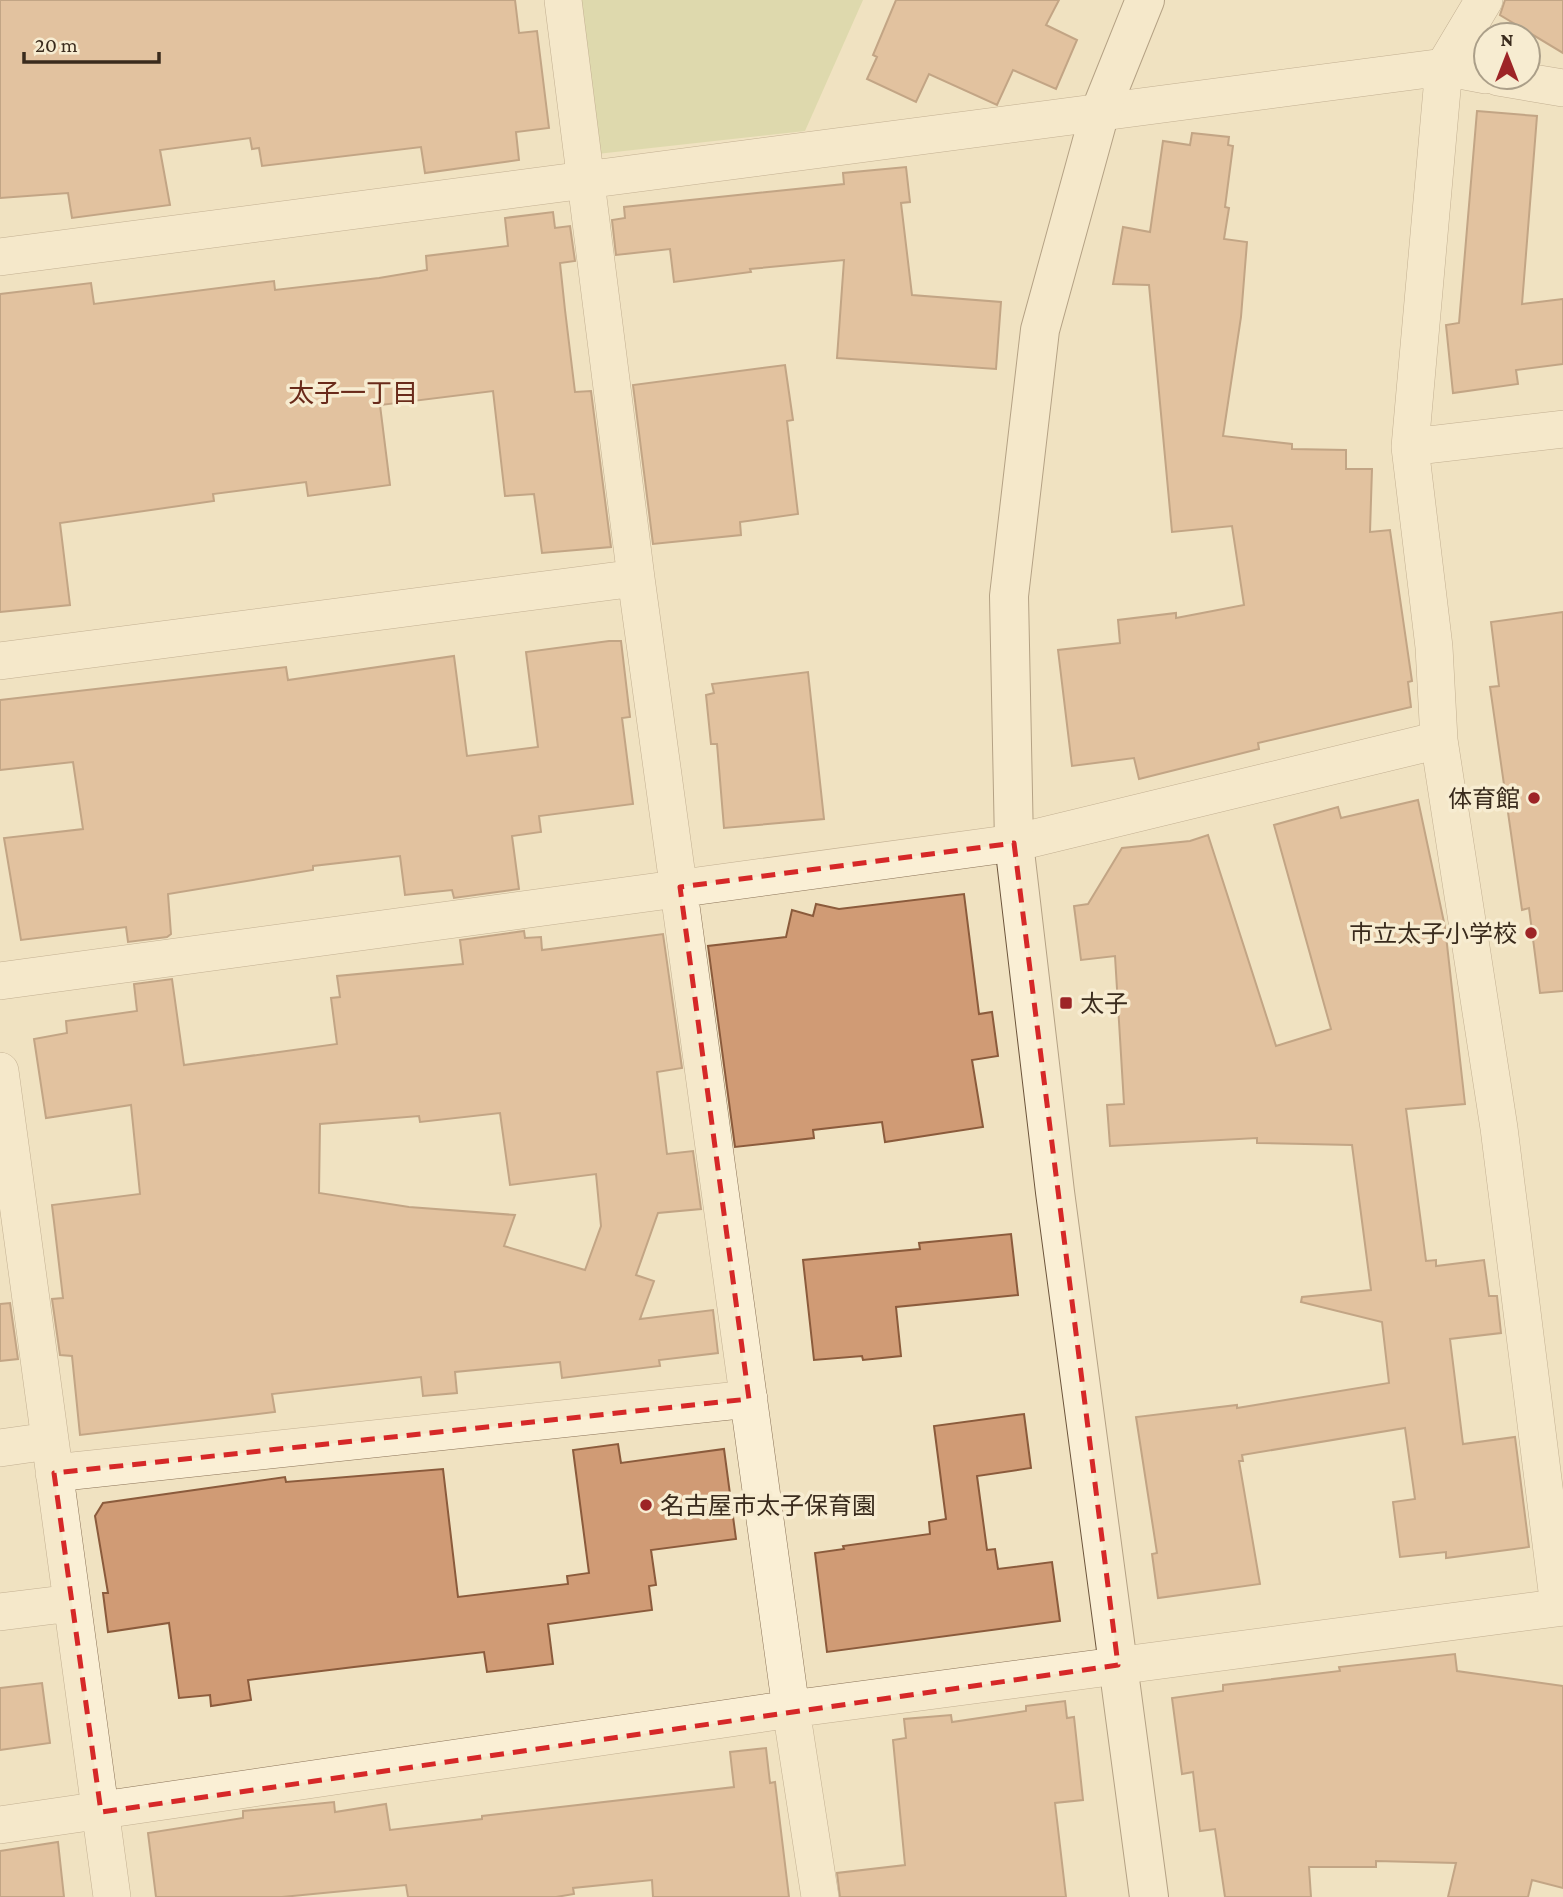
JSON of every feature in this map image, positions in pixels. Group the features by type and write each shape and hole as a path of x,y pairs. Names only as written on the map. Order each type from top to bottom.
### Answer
{"street":[{"path":"563,0 636,578 791,1709 820,1897"},
{"path":"1145,0 1100,112 1040,330 1009,596 1014,843 1055,1192 1149,1897"},
{"path":"0,1825 791,1709 1561,1607 1499,1128 1439,740 1434,647 1410,447 1444,67 1484,0"},
{"path":"0,257 1444,67 1472,72"},
{"path":"1542,84 1563,88"},
{"path":"1410,447 1563,429"},
{"path":"0,661 636,578"},
{"path":"0,981 1014,843 1439,740"},
{"path":"0,1071 7,1178 51,1457 113,1897"},
{"path":"0,1448 51,1457 749,1399"},
{"path":"0,1612 72,1603"}],"highlighted area":[{"path":"1014,843 1118,1665 101,1812 54,1473 749,1399 680,887"}],"green space":[{"path":"579,0 863,0 805,131 597,154"}],"building":[{"path":"0,0 515,0 519,33 537,31 549,128 516,132 519,160 425,173 421,147 262,166 259,148 252,149 250,138 160,150 170,205 72,218 68,193 0,198"},
{"path":"896,0 1059,0 1046,25 1077,40 1056,89 1013,70 997,105 929,74 916,102 867,79 877,57 873,55"},
{"path":"1505,0 1563,0 1563,53 1542,40 1542,21 1510,21 1500,15"},
{"path":"1477,111 1537,116 1522,304 1563,299 1563,364 1516,370 1518,384 1453,393 1446,325 1459,323"},
{"path":"1192,133 1229,137 1228,145 1233,146 1224,239 1247,242 1241,317 1223,436 1292,444 1292,449 1346,450 1346,469 1372,469 1370,532 1390,530 1412,681 1408,682 1411,707 1258,743 1259,749 1139,779 1134,758 1072,766 1058,650 1120,643 1118,620 1176,613 1176,618 1244,605 1232,526 1172,532 1149,285 1113,284 1123,227 1150,232 1163,141 1190,145"},
{"path":"906,167 910,202 901,203 912,295 1001,302 996,369 837,358 844,260 750,269 751,272 674,282 670,249 616,255 612,220 625,218 624,207 844,184 843,173"},
{"path":"553,212 555,228 570,226 575,261 560,263 575,392 591,391 611,547 542,553 534,494 505,496 493,391 380,405 390,485 308,496 306,482 213,494 214,501 60,523 70,605 0,612 0,294 91,283 94,304 274,281 275,290 379,278 427,270 426,256 508,246 505,218"},
{"path":"785,365 793,420 787,421 798,514 740,522 741,535 653,544 633,385"},
{"name":"体育館","path":"1563,612 1563,991 1540,993 1529,908 1522,910 1490,687 1499,686 1491,622"},
{"path":"621,641 630,717 622,718 633,804 539,816 541,832 512,836 519,889 454,898 452,890 405,895 400,856 313,866 313,870 168,894 171,934 167,937 128,942 126,927 21,940 4,838 83,829 73,762 0,770 0,700 286,667 288,680 454,656 467,756 538,747 526,652"},
{"path":"808,672 824,819 724,828 717,744 711,744 706,695 714,693 712,684"},
{"path":"1418,800 1445,927 1465,1104 1406,1109 1426,1261 1436,1260 1436,1266 1484,1260 1489,1296 1497,1296 1501,1333 1450,1339 1463,1444 1515,1437 1529,1547 1446,1558 1446,1552 1400,1557 1393,1502 1415,1499 1405,1428 1242,1455 1243,1461 1239,1461 1260,1584 1158,1598 1152,1554 1157,1553 1136,1417 1237,1405 1237,1408 1389,1383 1382,1322 1301,1302 1302,1297 1371,1290 1352,1145 1257,1143 1257,1138 1110,1146 1107,1105 1124,1104 1115,956 1081,960 1074,906 1088,904 1122,848 1190,841 1208,835 1276,1046 1331,1029 1274,825 1338,807 1341,818"},
{"path":"964,894 979,1014 992,1012 998,1056 972,1060 983,1127 885,1142 882,1122 813,1130 814,1138 735,1147 708,946 786,937 792,910 813,916 816,904 839,909"},
{"path":"524,931 525,938 541,937 542,950 663,934 682,1068 657,1072 667,1154 693,1151 701,1209 658,1213 636,1275 654,1281 640,1319 713,1310 718,1353 659,1360 660,1366 562,1378 560,1362 455,1372 457,1393 423,1396 421,1377 272,1394 275,1412 80,1435 72,1356 60,1355 52,1299 63,1298 52,1205 140,1194 131,1105 46,1118 34,1039 67,1033 66,1021 137,1011 134,984 172,979 184,1065 337,1044 331,998 340,997 337,976 463,964 460,940","holes":["500,1113 510,1185 596,1174 601,1226 585,1270 504,1246 515,1215 409,1207 319,1193 320,1124 419,1116 420,1122"]},
{"path":"1011,1234 1018,1295 896,1307 901,1356 863,1360 862,1356 814,1360 803,1260 920,1249 919,1243"},
{"path":"10,1303 18,1359 0,1361 0,1304"},
{"path":"1024,1414 1031,1468 977,1476 987,1550 995,1549 998,1569 1052,1562 1060,1621 827,1652 815,1553 844,1549 843,1546 930,1534 929,1522 946,1519 934,1426"},
{"path":"618,1444 621,1463 724,1449 736,1539 651,1550 656,1585 649,1586 652,1610 548,1624 553,1664 487,1672 484,1652 248,1680 251,1700 211,1706 210,1695 179,1698 169,1623 108,1632 103,1593 108,1593 95,1516 103,1503 285,1477 286,1482 443,1469 458,1597 568,1584 567,1576 589,1573 573,1450"},
{"path":"1455,1654 1457,1671 1563,1686 1563,1888 1532,1880 1528,1897 1448,1897 1456,1863 1376,1861 1376,1867 1309,1867 1311,1897 1225,1897 1215,1829 1200,1831 1193,1772 1182,1774 1172,1698 1223,1691 1223,1685 1340,1671 1339,1667"},
{"path":"42,1683 50,1743 0,1750 0,1688"},
{"path":"1065,1701 1067,1718 1074,1717 1083,1800 1055,1803 1066,1897 840,1897 837,1873 905,1865 893,1740 906,1738 904,1719 951,1715 952,1722 1026,1711 1026,1706"},
{"path":"766,1748 770,1783 775,1782 789,1897 653,1897 652,1880 573,1888 574,1894 556,1897 408,1897 406,1885 282,1897 156,1897 148,1833 243,1818 243,1811 334,1802 335,1812 386,1804 390,1830 482,1819 482,1816 734,1787 730,1752"},
{"path":"58,1842 64,1897 0,1897 0,1851"}],"place":[{"name":"体育館","path":"1534,798"},
{"name":"市立太子小学校","path":"1531,933"},
{"name":"太子","path":"1066,1003"},
{"name":"名古屋市太子保育園","path":"646,1505"}],"district":[{"name":"太子一丁目","path":"353,393"}]}
